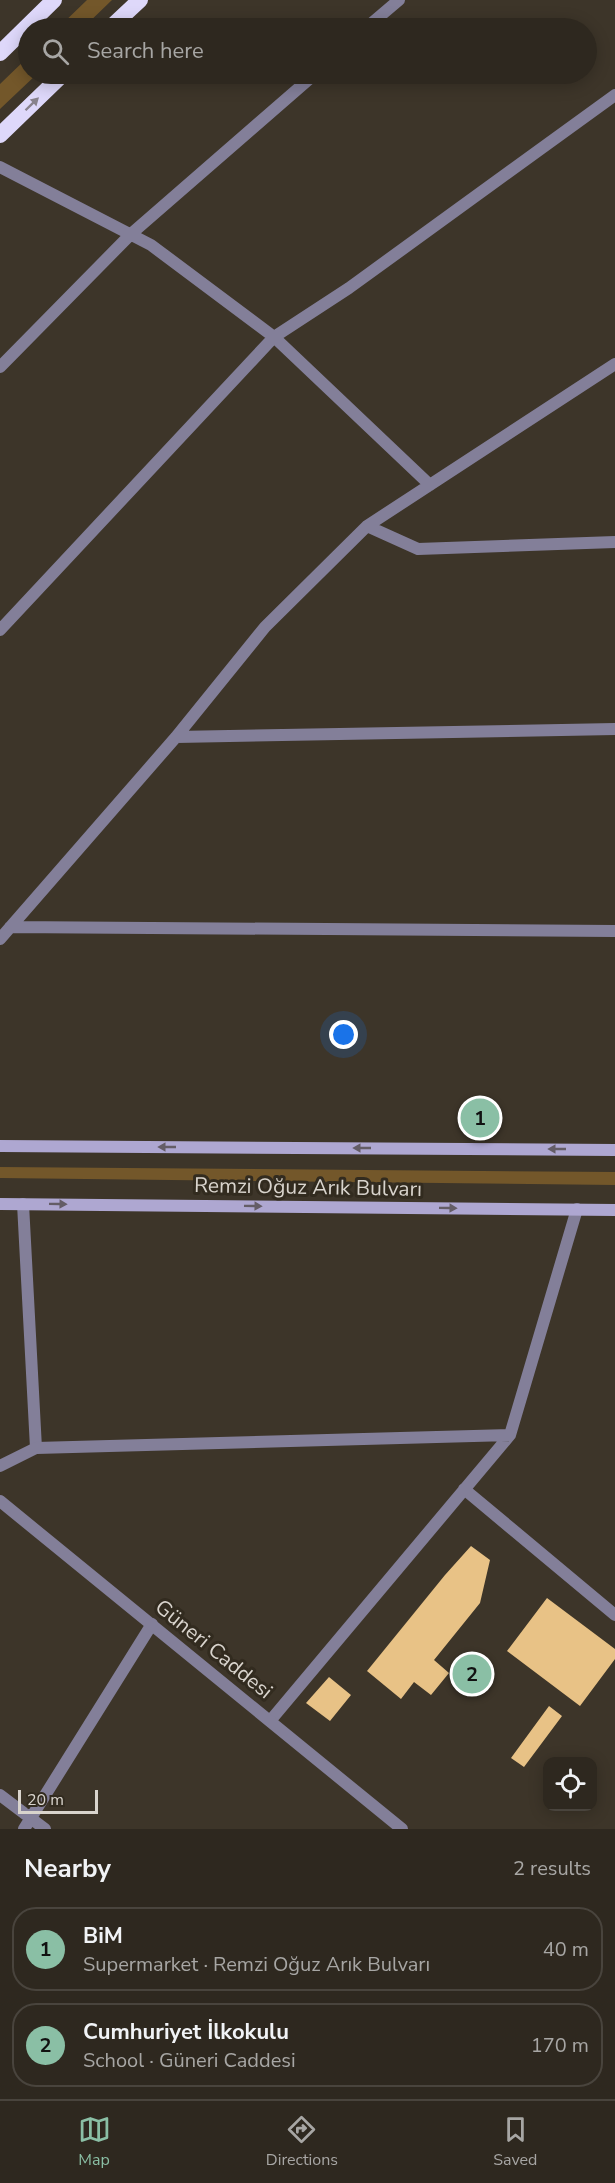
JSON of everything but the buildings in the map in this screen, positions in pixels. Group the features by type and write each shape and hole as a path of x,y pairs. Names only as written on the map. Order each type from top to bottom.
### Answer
{"highway":[{"path":"36,18 54,0"},
{"path":"121,18 140,0"},
{"path":"0,53 18,35"},
{"path":"0,135 53,84"}],"main road":[{"name":"Remzi Oğuz Arık Bulvarı","path":"0,1146 615,1150"},
{"name":"Remzi Oğuz Arık Bulvarı","path":"0,1204 615,1210"}],"street":[{"path":"378,18 399,0"},
{"path":"0,367 131,234 304,84"},
{"path":"0,630 274,337 349,288 615,95"},
{"path":"0,167 151,245 274,337 430,485"},
{"path":"0,939 176,737 265,627 367,526 615,364"},
{"path":"367,526 418,549 615,542"},
{"path":"176,737 615,729"},
{"path":"10,927 615,931"},
{"path":"23,1204 36,1448"},
{"path":"270,1721 510,1435 577,1209"},
{"path":"0,1466 36,1448 510,1435"},
{"path":"464,1490 615,1615"},
{"name":"Güneri Caddesi","path":"0,1501 402,1829"},
{"path":"24,1829 152,1624"},
{"path":"0,1795 45,1829"}],"shaded area":[{"path":"87,0 112,0 93,18 68,18"},
{"path":"18,67 18,84 26,84 0,109 0,84"},
{"path":"0,1167 615,1172 615,1185 0,1178"}],"place":[{"name":"BiM","path":"480,1118"},
{"name":"Cumhuriyet İlkokulu","path":"472,1674"}]}
